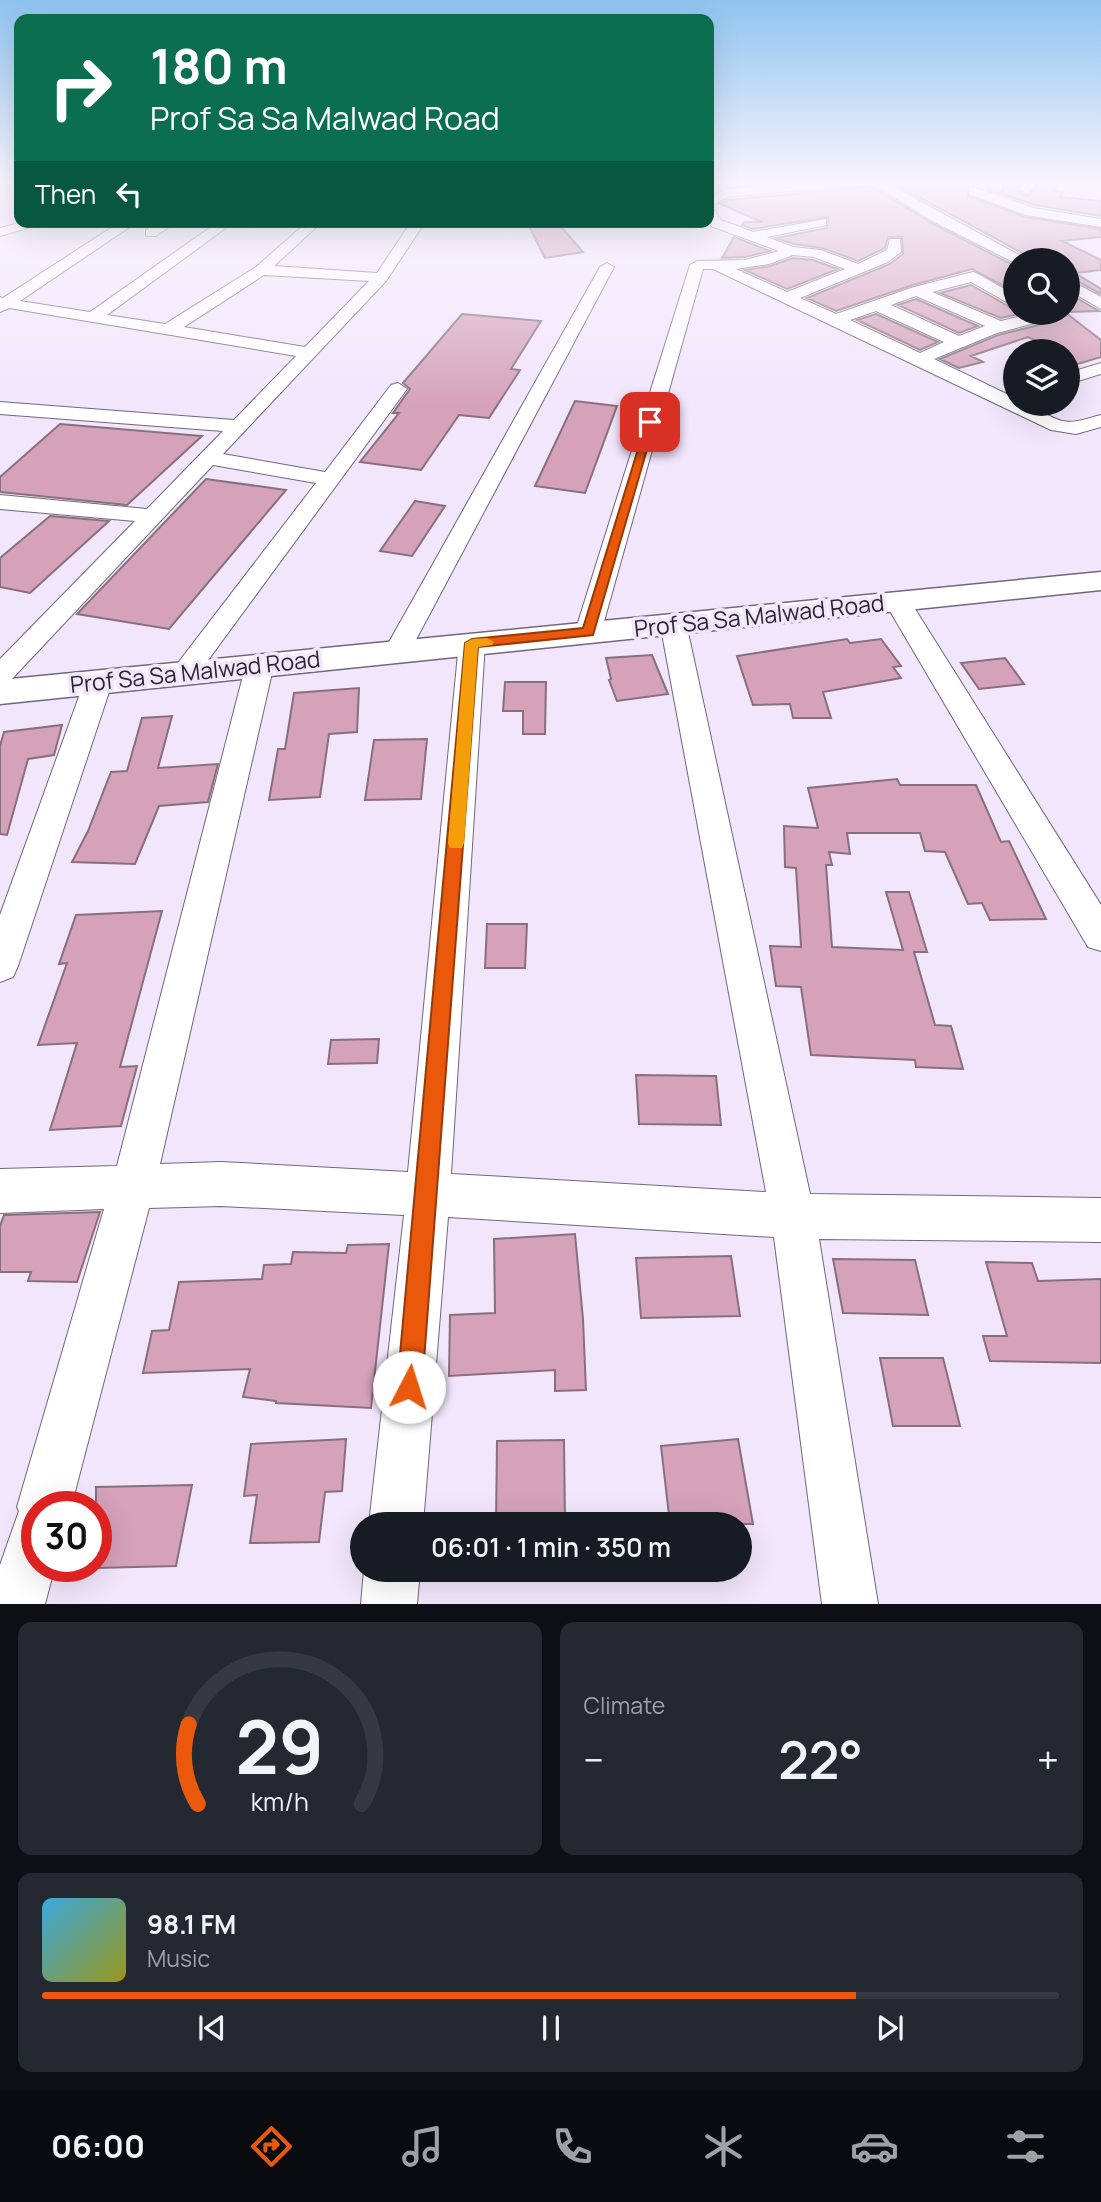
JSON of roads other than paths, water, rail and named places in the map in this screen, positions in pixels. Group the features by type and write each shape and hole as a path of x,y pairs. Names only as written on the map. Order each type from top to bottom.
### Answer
{"street":[{"path":"2,304 77,256"},
{"path":"93,317 179,256"},
{"path":"168,330 261,271 277,256"},
{"path":"0,675 381,278 396,256"},
{"path":"588,632 697,265 776,259 782,256"},
{"path":"824,256 859,269"},
{"path":"787,298 886,256"},
{"path":"714,265 1003,398"},
{"path":"397,651 607,268"},
{"path":"261,271 374,277"},
{"path":"835,320 917,291 973,277 1003,295"},
{"path":"917,291 1001,327"},
{"path":"1080,291 1101,304"},
{"path":"2,304 309,353"},
{"path":"877,305 960,342"},
{"path":"919,360 1009,325"},
{"path":"1080,375 1101,368"},
{"path":"185,672 398,388"},
{"path":"0,408 239,426"},
{"path":"1039,416 1058,426 1076,428 1101,421"},
{"path":"208,458 330,479"},
{"path":"0,502 153,516"},
{"name":"Prof Sa Sa Malwad Road","path":"0,692 1101,581"},
{"path":"897,601 1101,936"},
{"path":"673,623 793,1216 850,1604"},
{"path":"397,1512 428,1194 472,643"},
{"path":"48,1491 133,1186 260,664"},
{"path":"0,966 99,680"},
{"path":"0,1191 222,1184 793,1216 1101,1220"},
{"path":"17,1604 23,1582"},
{"path":"388,1604 391,1582"}]}
